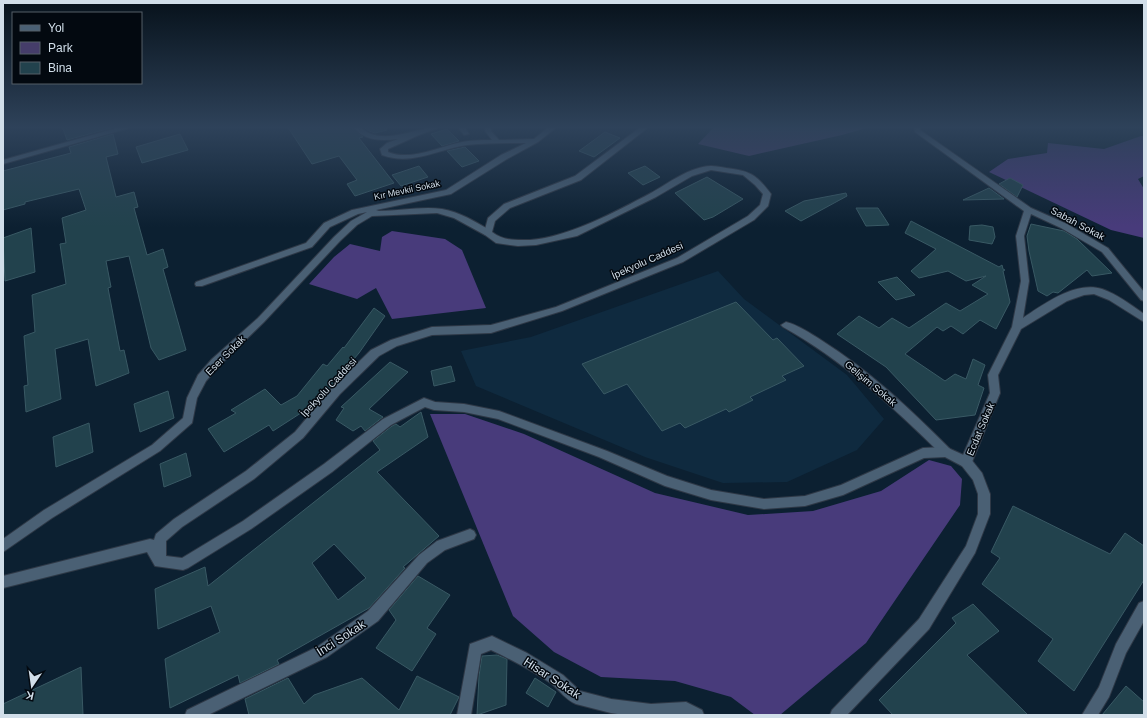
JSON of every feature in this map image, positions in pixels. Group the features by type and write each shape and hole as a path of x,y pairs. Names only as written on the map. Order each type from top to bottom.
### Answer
{"street":[{"name":"Kır Mevkii Sokak","path":"371,211 448,192 500,160"},
{"path":"488,233 491,220 507,206 578,178 603,160"},
{"path":"956,160 1028,210"},
{"name":"İpekyolu Caddesi","path":"160,562 160,538 178,523 250,475 299,435 336,391 375,353 394,343 432,331 490,329 559,309 680,260 750,218 764,206 767,194 758,183 745,173 711,168 689,174 653,195 574,234 536,242 518,243 499,241 488,233"},
{"name":"Sabah Sokak","path":"1028,210 1064,226 1106,250 1144,298"},
{"name":"Ecdat Sokak","path":"966,462 995,392 993,375 1017,327 1025,281 1020,236 1028,210"},
{"name":"Kır Mevkii Sokak","path":"371,211 386,215 437,211 463,218 488,233"},
{"path":"199,284 309,245 327,225 355,212 371,211"},
{"name":"Eser Sokak","path":"3,546 48,514 156,448 188,420 192,398 202,378 216,362 261,320 337,239 354,223 371,211"},
{"path":"1017,327 1069,296 1095,291 1121,302 1144,320"},
{"name":"Gelişim Sokak","path":"786,325 805,334 844,360 904,411 946,452"},
{"path":"4,582 150,545 160,562 183,564 260,516 328,468 387,422 424,402 434,406 464,408 499,415 603,454 665,481 711,496 764,504 804,501 843,490 923,453 946,452 966,462 978,476 984,494 984,514 971,549 924,624 837,715"},
{"name":"İnci Sokak","path":"192,715 322,652 373,616 424,559 441,545 470,535"},
{"path":"1089,715 1104,692 1121,649 1144,608"},
{"name":"Hisar Sokak","path":"464,715 476,649 492,643 522,658 558,680 576,696 611,706 651,711 686,709 697,715"}],"shaded area":[{"path":"1007,160 1144,160 1144,176 1138,179 1144,189 1144,238 1111,230 989,172"},
{"path":"392,231 445,239 462,250 486,308 392,319 376,288 357,299 309,284 334,257 350,244 380,251 382,237"},
{"path":"718,271 744,299 847,375 884,419 857,450 787,482 723,483 645,457 476,386 461,351 531,337"},
{"path":"430,414 465,414 524,434 655,493 748,515 813,511 881,491 929,460 951,466 962,479 960,505 866,643 780,715 755,715 731,697 675,681 601,677 554,652 513,616"}],"building":[{"path":"46,160 107,160 116,197 134,192 138,207 134,208 147,255 163,249 168,267 163,269 186,350 159,360 151,348 129,256 106,261 111,287 108,288 120,351 124,350 129,373 96,386 88,339 55,349 61,399 26,412 24,386 28,385 24,336 35,332 32,295 66,284 60,244 66,243 62,218 86,210 79,189 25,202 25,204 3,210 3,171"},
{"path":"141,160 154,160 142,163"},
{"path":"309,160 327,160 312,164"},
{"path":"342,160 376,160 394,183 355,196 347,184 357,180"},
{"path":"455,160 478,160 479,161 462,167"},
{"path":"419,166 428,177 401,186 392,175"},
{"path":"645,166 660,177 643,185 628,173"},
{"path":"707,177 743,199 713,217 704,220 675,193"},
{"path":"1010,178 1023,185 1017,197 999,184"},
{"path":"989,188 1004,199 963,200"},
{"path":"846,193 847,196 801,221 785,211 804,201"},
{"path":"856,208 878,208 889,225 866,226"},
{"path":"911,221 999,267 1002,265 1003,269 1005,270 1003,271 1010,302 996,329 980,320 963,334 951,326 943,331 937,327 905,354 945,381 955,374 966,379 973,359 985,365 978,385 984,388 975,415 936,420 886,367 837,334 859,316 879,328 892,318 909,328 946,303 960,311 988,294 972,285 986,276 966,281 948,271 919,278 911,271 936,249 905,233"},
{"path":"1031,224 1064,231 1077,239 1112,273 1092,276 1087,270 1058,293 1053,292 1047,296 1038,291 1027,236"},
{"path":"982,225 993,227 995,237 992,244 969,240 970,226"},
{"path":"31,228 35,272 5,281 3,238"},
{"path":"897,277 915,295 896,300 878,282"},
{"path":"736,302 773,340 777,338 804,366 782,376 786,380 750,397 753,400 729,412 726,409 685,428 680,423 662,431 627,384 604,394 582,364"},
{"path":"374,308 385,316 359,353 318,402 273,431 269,425 224,452 208,429 236,413 231,410 265,389 281,405 297,396 323,364 327,366 343,347 344,348"},
{"path":"390,362 408,372 369,409 383,417 365,431 361,426 353,431 336,420 344,408 341,407"},
{"path":"451,366 455,381 434,386 431,371"},
{"path":"168,391 174,418 140,432 134,404"},
{"path":"421,412 428,437 377,472 439,536 403,567 405,568 369,608 277,660 279,664 240,683 238,675 170,708 165,659 220,632 211,606 158,629 155,589 205,567 208,586 380,450 373,441 392,426 396,424 400,427","holes":["334,544 366,578 338,600 312,563"]},
{"path":"89,423 93,452 56,467 53,437"},
{"path":"186,453 191,476 164,487 160,464"},
{"path":"1013,506 1110,554 1125,533 1144,546 1144,580 1074,691 1038,661 1053,639 982,584 1000,558 991,552"},
{"path":"418,576 450,595 427,628 436,634 412,671 376,648 396,620 389,610"},
{"path":"973,604 999,631 967,655 1028,715 893,715 879,700 956,623 952,618"},
{"path":"497,655 507,659 506,705 477,715 479,676 482,656"},
{"path":"81,667 83,715 3,715 3,704"},
{"path":"417,676 459,697 450,715 249,715 245,699 288,678 304,704 314,695 362,678 399,710"},
{"path":"535,678 556,692 548,707 526,693"},
{"path":"1126,686 1144,702 1144,715 1102,715"}]}
